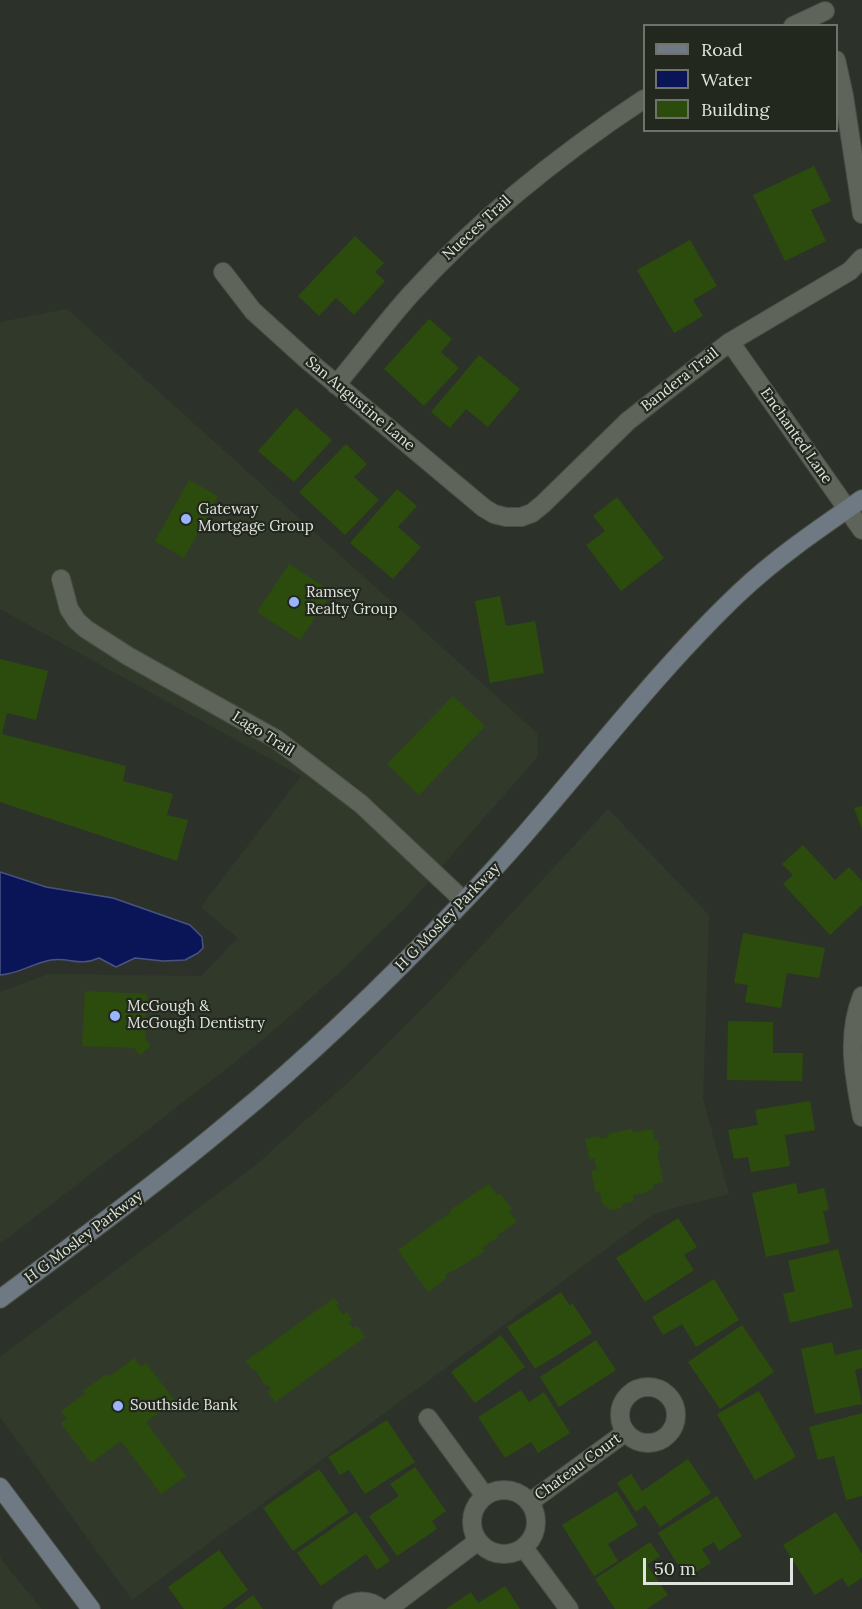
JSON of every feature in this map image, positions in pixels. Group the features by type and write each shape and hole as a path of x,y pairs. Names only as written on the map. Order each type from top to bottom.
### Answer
{"main road":[{"name":"H G Mosley Parkway","path":"0,1299 135,1199 239,1114 364,1003 519,843 664,672 714,617 770,566 862,499"},
{"path":"0,1487 91,1609"}],"street":[{"path":"798,24 825,12"},
{"path":"838,65 862,214"},
{"name":"Nueces Trail","path":"336,386 417,288 502,205 552,163 643,100"},
{"name":"Bandera Trail","path":"512,517 526,515 543,504 628,421 730,342 850,271 862,258"},
{"name":"San Augustine Lane","path":"223,272 253,311 336,386 484,508 500,516 512,517"},
{"name":"Enchanted Lane","path":"730,342 862,530"},
{"name":"Lago Trail","path":"61,579 69,609 86,629 128,656 285,745 362,804 464,902"},
{"path":"862,996 854,1022 852,1048 862,1117"},
{"path":"428,1418 485,1496 473,1512 473,1532 478,1541 485,1549 504,1555 524,1548 569,1609"},
{"name":"Chateau Court","path":"530,1502 626,1432"},
{"name":"Chateau Court","path":"485,1496 494,1492 514,1491 530,1502 535,1511 536,1532 524,1548"},
{"path":"388,1609 478,1541"},
{"path":"342,1609 350,1603 359,1601 369,1602 381,1609"}],"shaded area":[{"path":"67,309 537,733 538,756 407,906 339,973 257,1045 0,1244 0,992 49,974 201,976 238,938 201,907 301,776 0,609 0,322"},
{"path":"608,809 709,915 703,1099 729,1194 655,1213 132,1600 0,1417 0,1357 256,1165 354,1077 437,994"},
{"path":"0,1557 11,1572 42,1609 0,1609"}],"water":[{"path":"0,872 46,887 113,898 190,925 202,937 203,948 185,960 163,961 135,958 116,967 99,958 86,962 58,959 0,975"}],"building":[{"path":"814,166 831,201 811,210 826,241 785,261 753,195"},
{"path":"355,236 384,263 375,272 385,281 354,315 336,298 319,316 298,296"},
{"path":"690,240 717,286 693,300 703,316 674,333 637,270"},
{"path":"429,319 452,339 441,352 459,368 424,406 384,369"},
{"path":"479,355 520,389 488,427 466,409 450,428 431,412"},
{"path":"296,408 332,440 294,482 258,451"},
{"path":"346,444 367,464 354,477 379,500 345,535 299,492"},
{"name":"Gateway Mortgage Group","path":"189,480 218,496 184,558 155,541"},
{"path":"397,489 417,506 398,527 421,547 393,579 350,543"},
{"path":"617,497 664,558 621,591 586,545 605,531 593,516"},
{"name":"Ramsey Realty Group","path":"289,564 332,592 300,640 257,612"},
{"path":"500,596 506,626 535,621 544,673 490,683 475,601"},
{"path":"0,659 48,671 36,720 7,713 2,734 126,766 123,781 173,794 167,815 188,820 177,861 0,802"},
{"path":"453,696 485,726 419,795 387,764"},
{"path":"862,806 862,829 854,808"},
{"path":"803,845 835,880 849,867 862,881 862,905 830,935 783,884 793,875 782,864"},
{"path":"743,933 825,948 819,978 787,973 781,1008 745,1002 748,985 734,983"},
{"name":"McGough & McGough Dentistry","path":"85,991 147,994 145,1039 151,1046 140,1055 134,1048 82,1046"},
{"path":"728,1021 773,1022 773,1053 803,1053 802,1081 727,1080"},
{"path":"810,1101 815,1130 785,1135 790,1166 751,1172 748,1157 734,1159 728,1130 758,1125 755,1110"},
{"path":"632,1129 633,1133 652,1129 655,1141 658,1140 660,1150 657,1151 663,1182 653,1184 654,1189 648,1192 633,1195 634,1201 621,1204 622,1208 609,1210 608,1206 605,1207 602,1203 600,1192 596,1193 591,1171 597,1170 594,1158 590,1160 585,1139 599,1136 600,1139 609,1137 608,1134"},
{"path":"796,1183 798,1194 824,1188 829,1210 823,1211 830,1243 766,1257 752,1193"},
{"path":"489,1184 497,1196 500,1193 512,1209 509,1211 517,1222 482,1248 485,1251 445,1275 447,1278 428,1292 398,1250 451,1212 450,1210"},
{"path":"678,1218 697,1247 684,1255 694,1270 645,1302 616,1258"},
{"path":"838,1249 853,1307 790,1323 783,1294 795,1291 788,1261"},
{"path":"714,1279 739,1320 696,1347 682,1324 663,1335 652,1317"},
{"path":"561,1292 570,1306 572,1303 592,1333 535,1369 507,1327"},
{"path":"334,1298 343,1315 347,1312 352,1320 349,1322 353,1328 357,1326 365,1337 275,1402 267,1391 271,1389 267,1384 265,1386 256,1370 254,1371 246,1361"},
{"path":"742,1325 774,1372 720,1409 688,1362"},
{"path":"501,1335 525,1367 475,1403 451,1372"},
{"path":"596,1340 616,1370 559,1407 540,1377"},
{"path":"832,1342 835,1355 862,1349 862,1368 855,1370 862,1404 815,1414 801,1349"},
{"name":"Southside Bank","path":"134,1358 141,1367 146,1363 175,1401 146,1422 186,1476 161,1494 121,1441 91,1463 61,1423 67,1419 61,1411 85,1394 83,1391 107,1374 109,1377"},
{"path":"521,1390 529,1402 544,1392 570,1433 538,1453 531,1442 505,1458 478,1417"},
{"path":"759,1391 796,1457 755,1480 717,1414"},
{"path":"862,1413 862,1496 846,1500 834,1456 818,1460 809,1427"},
{"path":"387,1420 415,1462 365,1494 349,1470 340,1475 328,1457"},
{"path":"688,1459 711,1493 660,1527 645,1505 636,1512 617,1483 631,1474 642,1491"},
{"path":"415,1467 446,1511 432,1521 437,1529 397,1556 369,1516 399,1496 390,1484"},
{"path":"319,1469 349,1512 293,1551 263,1508"},
{"path":"617,1491 638,1525 608,1544 618,1561 594,1576 562,1525"},
{"path":"717,1496 742,1536 719,1551 714,1542 702,1549 711,1563 686,1578 658,1533"},
{"path":"356,1512 390,1561 377,1570 366,1554 321,1586 297,1553"},
{"path":"836,1512 862,1554 862,1578 848,1587 842,1578 815,1595 783,1545"},
{"path":"650,1542 660,1556 647,1565 668,1595 647,1609 615,1609 595,1579"},
{"path":"219,1550 248,1590 222,1609 184,1609 168,1587"},
{"path":"505,1586 520,1609 446,1609 471,1592 478,1603"},
{"path":"253,1595 263,1609 234,1609"}],"place":[{"name":"Gateway Mortgage Group","path":"186,519"},
{"name":"Ramsey Realty Group","path":"294,602"},
{"name":"McGough & McGough Dentistry","path":"115,1016"},
{"name":"Southside Bank","path":"118,1406"}]}
